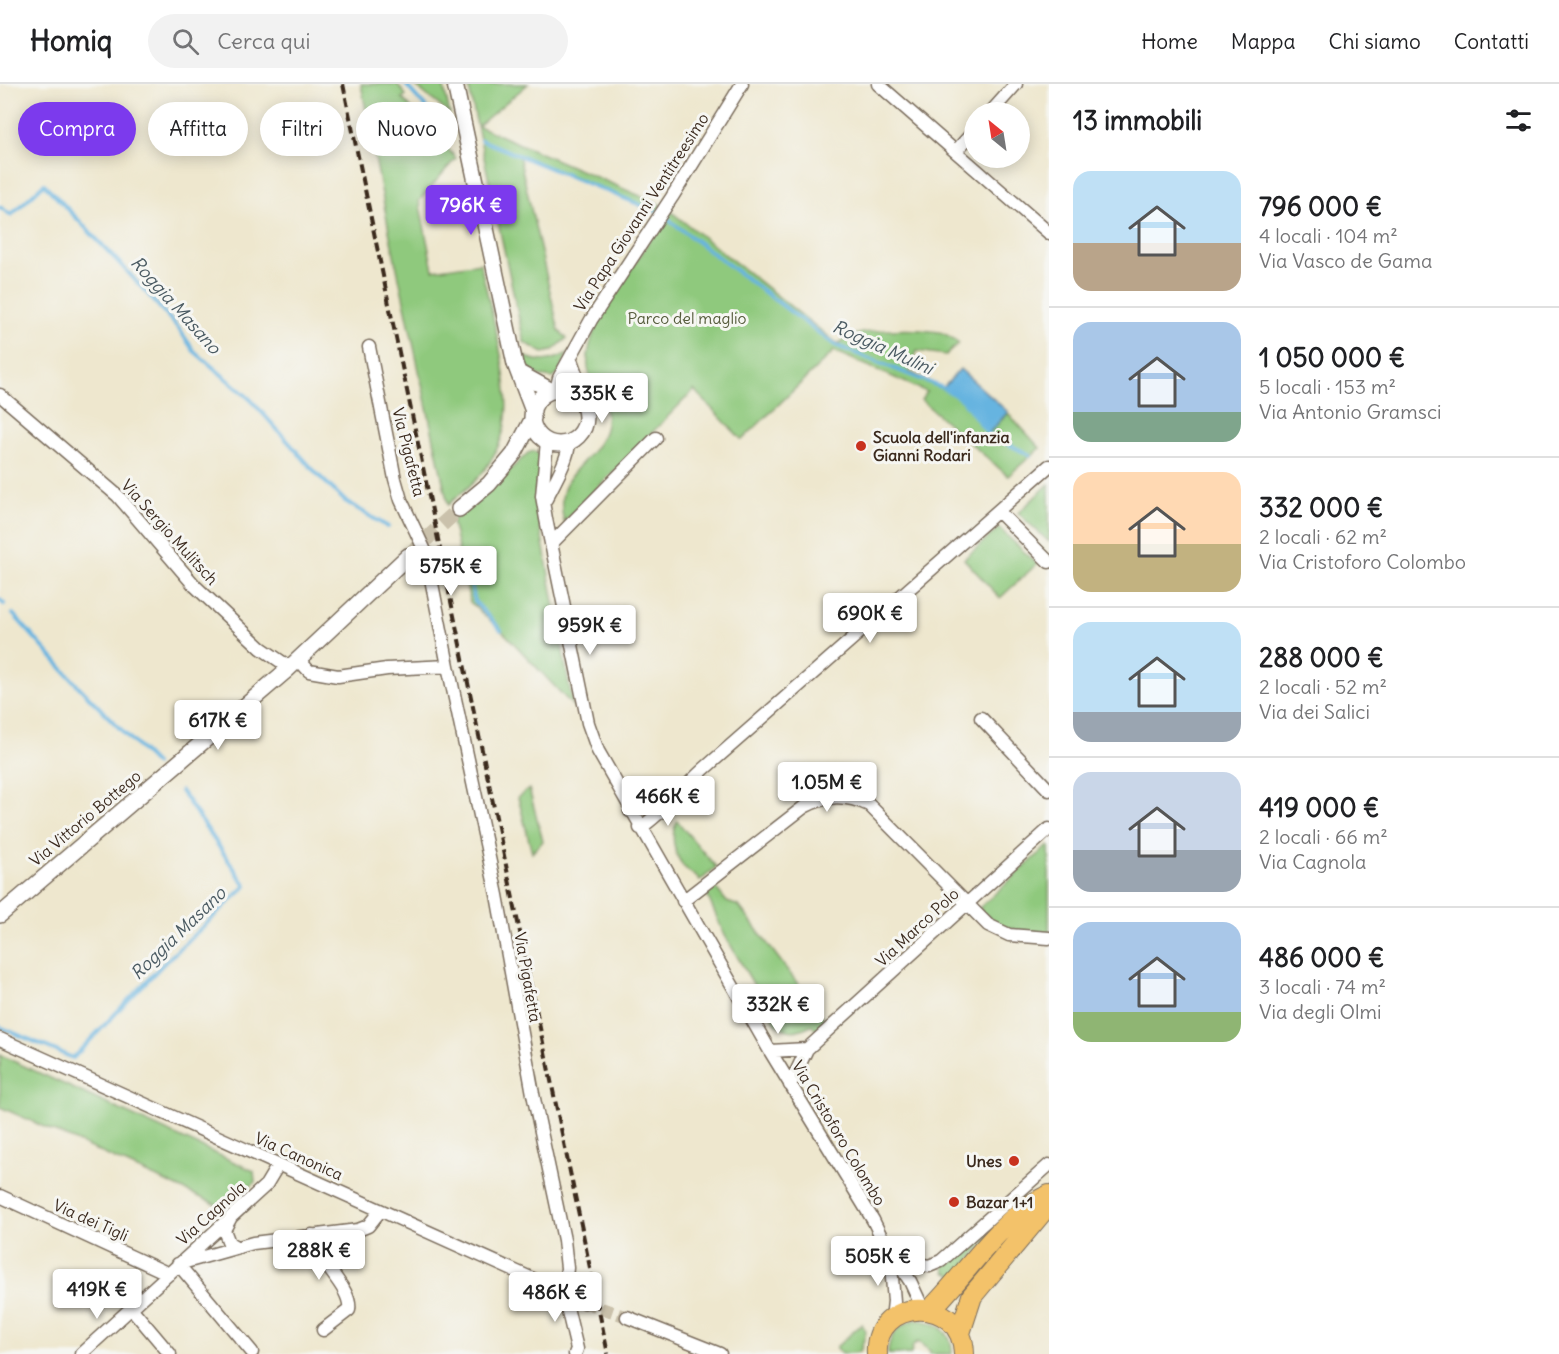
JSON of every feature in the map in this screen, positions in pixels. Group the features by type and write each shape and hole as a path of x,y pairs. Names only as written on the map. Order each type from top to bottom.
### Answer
{"main road":[{"path":"926,1309 955,1286 986,1247 1043,1201"},
{"path":"964,1354 960,1333 972,1296 1043,1201"},
{"path":"875,1352 883,1330 892,1319 906,1311 926,1309 947,1318 960,1333"}],"street":[{"path":"455,84 515,364 521,374 554,391 570,392 577,397 583,404 586,422 583,430 569,442 560,444 546,440 537,432 520,382 521,374"},
{"name":"Via Papa Giovanni Ventitreesimo","path":"554,391 559,378 611,288 672,197 742,84"},
{"path":"878,84 1047,226"},
{"path":"999,102 1016,84"},
{"path":"956,151 964,142"},
{"name":"Via Pigafetta","path":"369,347 395,479 401,500 426,553 494,883 532,1094 564,1240 567,1268 564,1295 577,1349 575,1354"},
{"path":"571,360 579,382 577,397"},
{"path":"459,509 489,484 514,454 540,399 554,391"},
{"name":"Via Sergio Mulitsch","path":"0,395 118,496 195,585 261,648 293,663"},
{"path":"552,543 656,438"},
{"path":"514,454 546,440"},
{"name":"Via Cristoforo Colombo","path":"546,440 542,496 588,723 598,751 630,811 790,1086 926,1309"},
{"path":"545,503 560,466 569,453 569,442"},
{"path":"640,828 660,815 670,800 1049,466"},
{"path":"998,511 1049,562"},
{"name":"Via Vittorio Bottego","path":"0,915 293,663 408,556"},
{"path":"293,663 309,671 338,676 387,669 448,666"},
{"path":"981,718 1049,790"},
{"path":"683,901 804,807 819,799 836,796 853,798 869,805 988,925 1009,935 1049,938"},
{"path":"630,811 670,800"},
{"name":"Via Marco Polo","path":"790,1086 807,1049 1049,829"},
{"name":"Via Canonica","path":"0,1039 564,1295 584,1302"},
{"path":"770,1051 807,1049"},
{"path":"893,1257 929,1266 941,1261 1049,1165"},
{"name":"Via Cagnola","path":"81,1354 270,1181 278,1166"},
{"path":"1034,1178 1043,1201"},
{"name":"Via dei Tigli","path":"0,1196 169,1274"},
{"path":"252,1352 178,1264 236,1247 358,1230 368,1226 380,1211"},
{"path":"233,1215 224,1230 229,1243 236,1247"},
{"path":"312,1235 314,1246 347,1296 350,1305 349,1310 323,1330"},
{"name":"Via Cristoforo Colombo","path":"892,1319 893,1257"},
{"path":"132,1309 170,1354"},
{"path":"627,1317 720,1354"}],"green space":[{"path":"361,84 397,84 406,95 402,98 406,102 364,102"},
{"path":"413,84 443,84 447,102 435,102"},
{"path":"468,84 528,84 478,126 661,205 658,212 519,156 559,331 567,338 552,351 543,353 524,342"},
{"path":"375,156 454,156 456,158 419,201 433,270 480,263 498,341 507,402 501,440 491,461 474,482 448,505"},
{"name":"Parco del maglio","path":"669,210 838,344 857,334 885,330 929,331 949,336 959,343 946,355 917,351 909,371 963,400 988,434 1008,413 1040,448 1008,476 921,400 927,392 834,351 742,440 694,390 564,522 562,505 569,479 593,451 605,429 606,412 588,368 593,334 597,323"},
{"path":"568,353 559,373 553,378 533,372 520,354 544,361"},
{"path":"534,451 543,458 539,521 573,706 506,635 470,602 452,521 528,453"},
{"path":"1049,484 1049,542 1018,513"},
{"path":"999,528 1037,564 1000,598 964,559"},
{"path":"529,789 543,841 532,853 518,797"},
{"path":"677,821 716,867 700,881 683,866 677,854 674,834"},
{"path":"1049,845 1049,934 1001,926 986,916 979,908"},
{"path":"711,882 727,902 739,906 826,1021 816,1030 811,1025 789,1030 776,1023 724,934 704,888"},
{"path":"0,1055 254,1171 255,1182 224,1208 0,1107"},
{"path":"1021,1197 1022,1201 955,1277 945,1272 944,1264"},
{"path":"914,1320 929,1322 941,1328 952,1346 952,1354 930,1354 930,1351 918,1342 913,1345 911,1354 888,1354 890,1342 895,1333 903,1325"},
{"path":"862,1324 866,1332 860,1352 842,1354 836,1347"}],"water":[{"path":"960,369 1008,412 988,434 963,400 943,388"}],"waterway":[{"name":"Roggia Mulini","path":"405,84 421,102"},
{"name":"Roggia Mulini","path":"481,140 658,212"},
{"name":"Roggia Masano","path":"0,207 11,215 44,184 179,329 194,351 250,399 317,474 345,501 388,527"},
{"name":"Roggia Mulini","path":"666,218 835,345 943,388 963,400 988,434 1030,455"},
{"name":"Roggia Masano","path":"466,562 475,602 501,630"},
{"name":"Roggia Masano","path":"0,600 4,604"},
{"name":"Roggia Masano","path":"13,614 79,687 155,764"},
{"name":"Roggia Masano","path":"0,1027 73,1058 162,965 246,886 181,791"}],"tunnel":[{"path":"408,556 459,509"},
{"path":"584,1302 627,1317"}],"railway":[{"path":"343,84 608,1354"}],"place":[{"name":"Scuola dell'infanzia Gianni Rodari","path":"861,446"},
{"name":"Unes","path":"1014,1161"},
{"name":"Bazar 1+1","path":"954,1202"}]}
